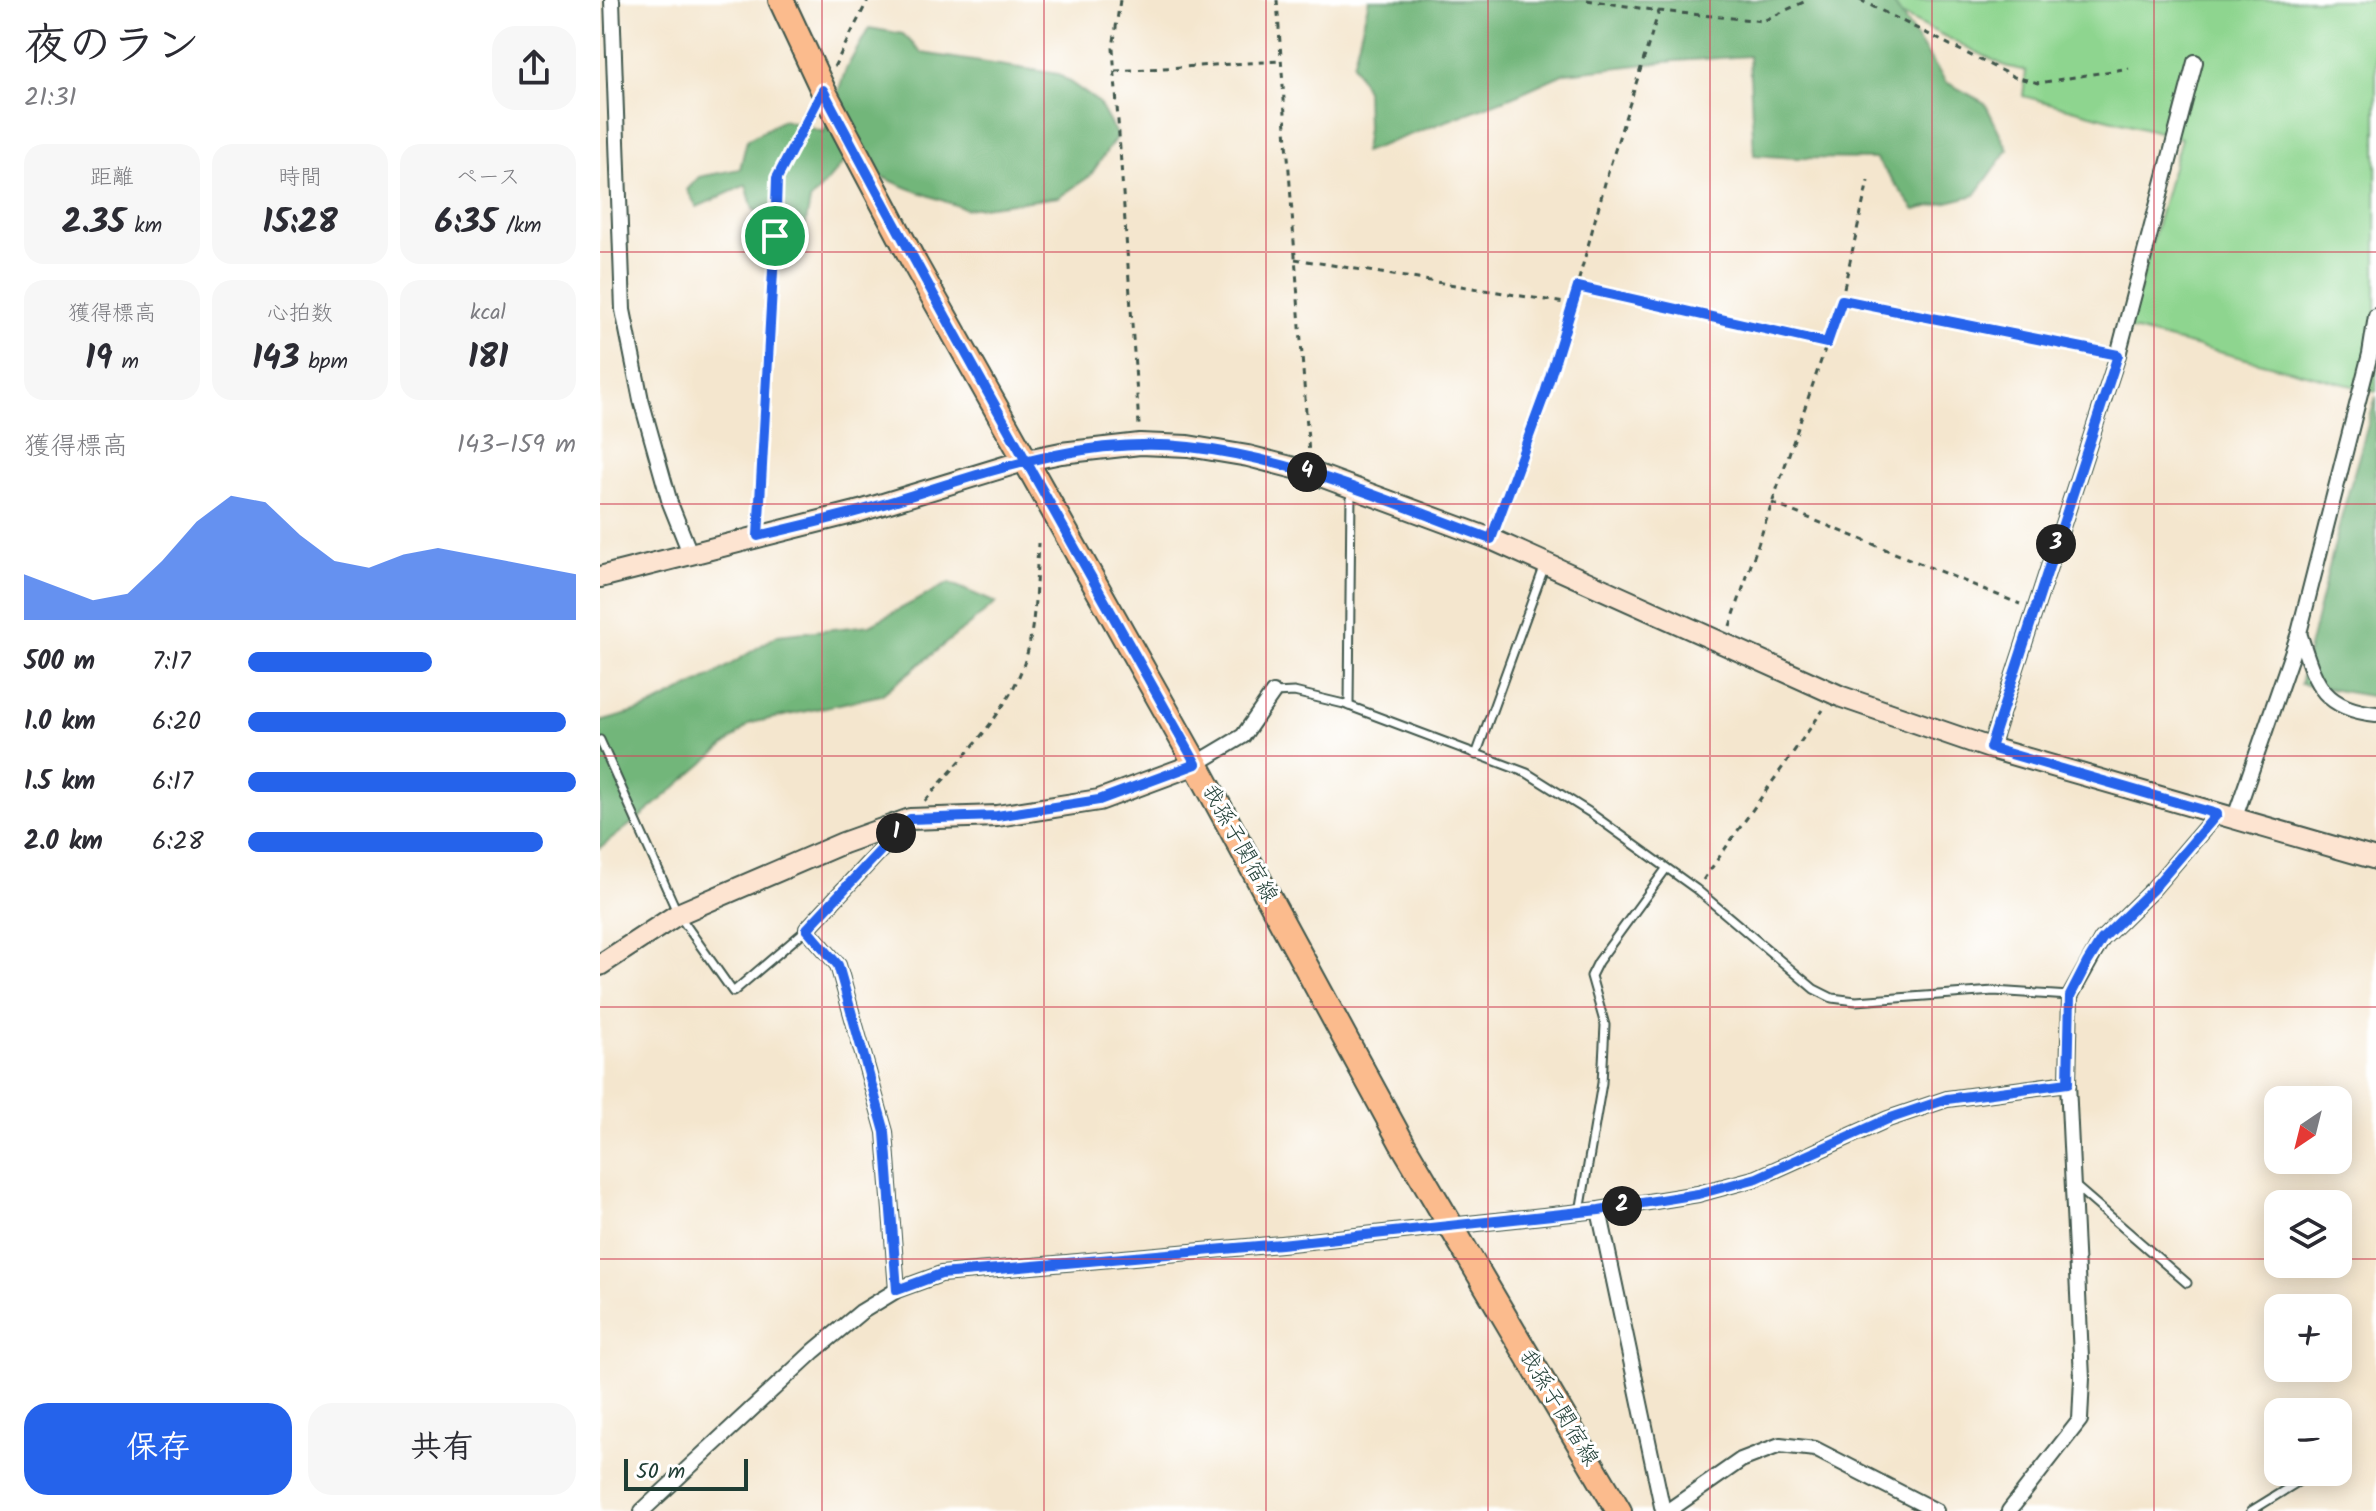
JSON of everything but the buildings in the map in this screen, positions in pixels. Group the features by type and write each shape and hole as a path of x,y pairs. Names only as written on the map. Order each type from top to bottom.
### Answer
{"main road":[{"name":"我孫子関宿線","path":"781,0 823,90 915,264 1196,764 1449,1226 1619,1511"}],"street":[{"path":"612,0 623,310 649,430 670,503 690,553"},
{"path":"1990,748 2118,355 2195,62"},
{"path":"2009,1511 2080,1420 2082,1378 2068,1083 2070,996 2102,939 2226,816 2299,633 2370,354 2376,316"},
{"path":"600,577 860,511 1027,460 1140,444 1188,446 1248,456 1310,472 1491,539 1834,694 1990,748 2376,859"},
{"path":"2299,633 2315,680 2324,694 2344,706 2376,714"},
{"path":"600,965 678,914 843,843 910,819 997,816 1099,800 1196,764 1243,736 1273,693"},
{"path":"897,1290 885,1132 838,965 807,929 910,819"},
{"path":"642,1511 814,1351 861,1312 897,1290 941,1274 1281,1244 1599,1210 1698,1194 1757,1178 1888,1119 1947,1099 2068,1083"},
{"path":"1599,1210 1665,1511 1741,1460 1780,1445 1815,1449 1936,1511"}],"lane":[{"path":"1842,300 2118,355"},
{"path":"1491,539 1559,349"},
{"path":"1349,706 1351,488"},
{"path":"1476,755 1545,563"},
{"path":"1273,693 1294,692 1349,706 1527,773 1589,812 1696,889 1814,989 1832,998 1856,1001 1994,991 2070,996"},
{"path":"600,740 678,914 733,992 807,929"},
{"path":"1580,1212 1602,1083 1605,1025 1591,976 1666,869"},
{"path":"2072,1183 2187,1283"},
{"path":"2251,1511 2291,1486"}],"path":[{"path":"758,536 777,178 868,0"},
{"path":"1120,0 1113,48 1140,444"},
{"path":"1277,0 1310,472"},
{"path":"1587,0 1763,21 1808,0"},
{"path":"1860,0 2014,77 2039,83 2129,68"},
{"path":"1559,349 1608,172 1659,11"},
{"path":"1115,71 1281,61"},
{"path":"1724,644 1842,300 1868,181"},
{"path":"1295,259 1573,305"},
{"path":"1578,287 1827,343"},
{"path":"1772,503 2035,610"},
{"path":"910,819 983,732 1017,679 1026,655 1033,619 1038,543"},
{"path":"1696,889 1834,694"}],"green space":[{"path":"1369,0 1891,0 1946,82 1985,103 2008,150 1975,195 1915,210 1876,159 1754,155 1749,56 1565,73 1516,95 1364,152 1366,90 1353,64"},
{"path":"1871,0 2376,0 2376,392 2128,329 2181,138 2023,96 2026,71 2005,66"},
{"path":"869,28 903,34 922,53 1058,74 1098,102 1117,136 1090,176 1059,197 966,209 845,161 810,201 803,239 753,209 746,185 697,207 687,190 699,177 740,169 747,140 783,120 824,132 846,69"},
{"path":"2376,397 2376,697 2300,684 2343,511"},
{"path":"949,583 996,603 881,695 751,723 600,848 600,722 646,709 712,676 778,635 870,625"}],"route":[{"path":"775,236 758,536 860,511 1027,460 1140,444 1188,446 1248,456 1310,472 1491,539 1545,393 1578,287 1827,343 1842,300 2118,355 1990,748 2217,814 2152,890 2102,939 2087,963 2070,996 2068,1083 1947,1099 1888,1119 1757,1178 1698,1194 1599,1210 1281,1244 941,1274 897,1290 885,1132 838,965 807,929 910,819 997,816 1099,800 1196,764 1027,460 915,264 823,90 777,178 775,236"}]}
